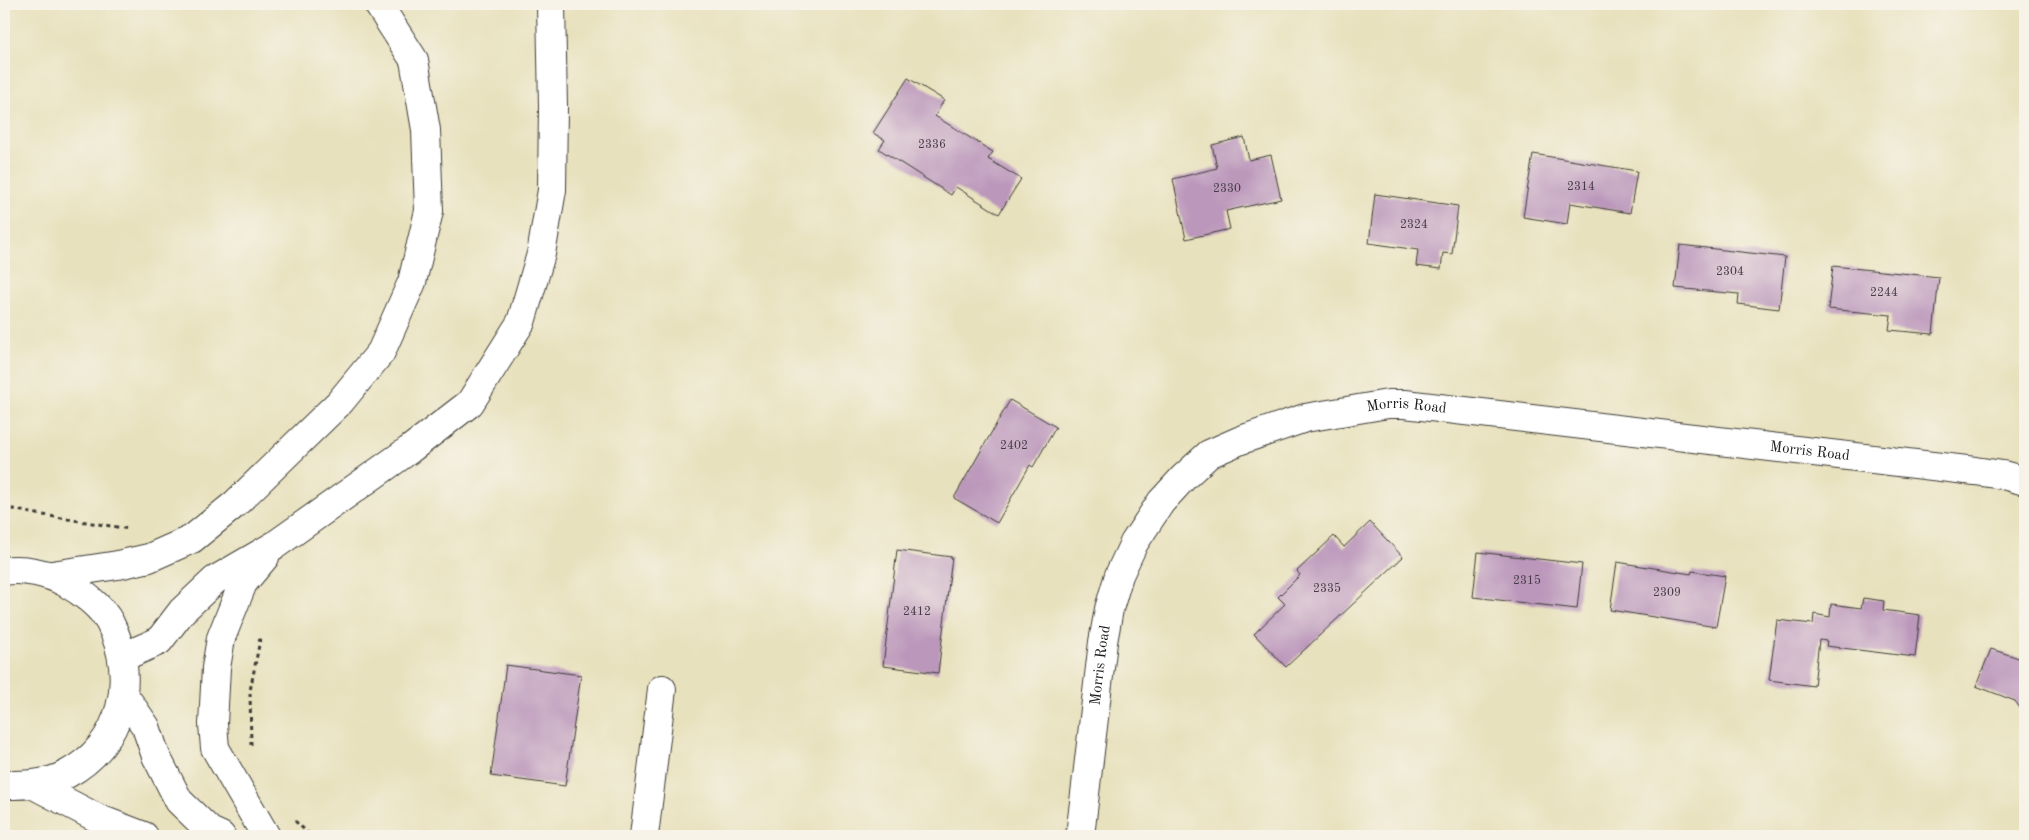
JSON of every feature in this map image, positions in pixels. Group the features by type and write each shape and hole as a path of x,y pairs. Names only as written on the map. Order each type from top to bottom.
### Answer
{"main road":[{"path":"7,569 52,576 150,558 192,540 236,504 340,402 381,352 412,282 429,211 426,130 414,60 378,4"},
{"path":"123,657 159,641 182,611 215,580 275,545 409,450 470,403 521,322 541,254 552,190 551,4"},
{"name":"Morris Road","path":"1080,836 1105,624 1119,575 1142,529 1172,488 1210,454 1240,440 1305,418 1388,404 1405,404 1975,471 2003,475 2025,481"},
{"path":"266,836 215,748 214,692 221,638 243,583 275,545"},
{"path":"4,785 34,785 66,774 94,754 114,727 124,695 123,657 110,622 84,594 52,576"},
{"path":"644,836 662,689"},
{"path":"124,695 146,727 156,756 179,801 210,831 221,836"},
{"path":"34,785 96,818 144,836"}],"path":[{"path":"4,507 139,530"},
{"path":"252,638 260,640 250,691 252,748"},
{"path":"292,817 311,836"}],"building":[{"path":"908,78 944,100 935,116 993,152 988,159 1021,179 999,214 956,187 951,195 879,149 885,140 873,133"},
{"path":"1244,137 1249,160 1271,155 1281,199 1226,211 1230,229 1186,239 1173,179 1217,168 1212,145"},
{"path":"1533,154 1637,171 1630,213 1570,203 1567,224 1523,217"},
{"path":"1375,194 1458,206 1452,254 1443,253 1441,269 1416,266 1418,250 1369,243"},
{"path":"1680,245 1785,257 1779,309 1738,304 1739,294 1675,288"},
{"path":"1833,266 1939,277 1933,334 1889,330 1891,315 1828,309"},
{"path":"1010,400 1056,427 1033,467 1030,465 997,523 954,498"},
{"path":"1370,522 1403,557 1286,667 1254,634 1285,604 1278,597 1300,575 1297,571 1334,536 1344,547"},
{"path":"897,550 952,557 938,673 883,666"},
{"path":"1478,552 1582,564 1577,609 1473,597"},
{"path":"1617,562 1691,574 1692,571 1725,576 1716,627 1610,610"},
{"path":"1863,598 1884,601 1883,610 1920,615 1915,657 1826,646 1827,641 1819,640 1814,686 1769,680 1777,620 1813,624 1814,614 1830,617 1831,604 1861,608"},
{"path":"1991,649 2025,660 2025,715 2015,701 1976,686"},
{"path":"506,665 581,675 565,786 491,776"}]}
